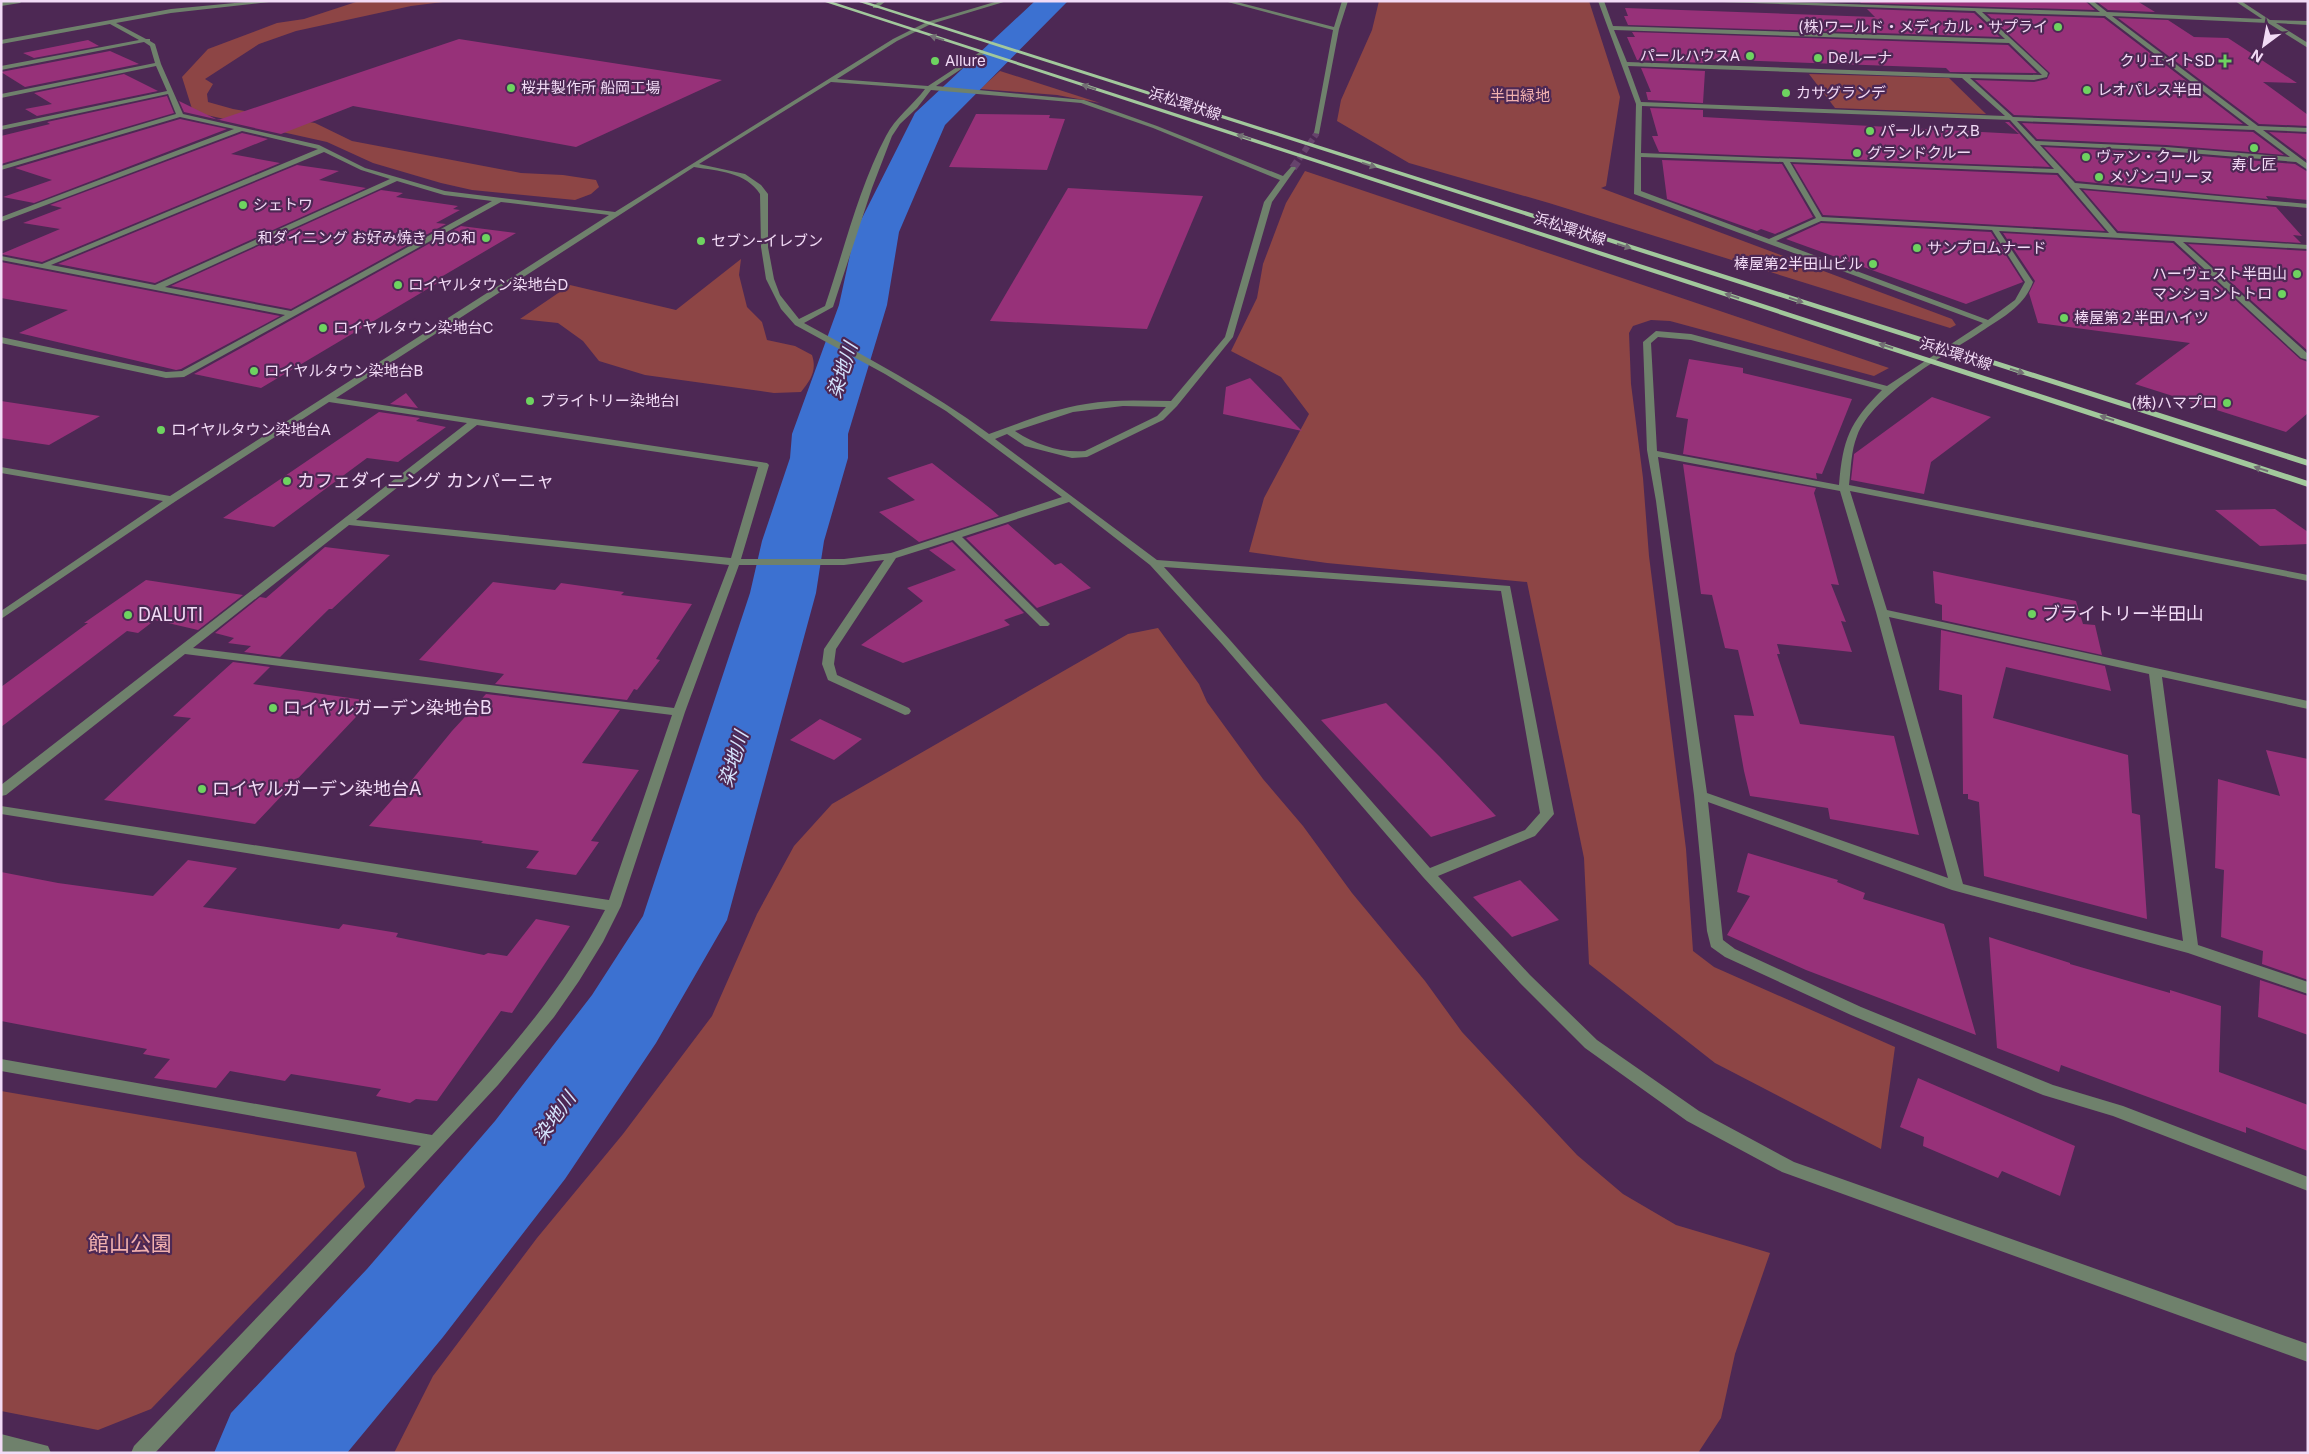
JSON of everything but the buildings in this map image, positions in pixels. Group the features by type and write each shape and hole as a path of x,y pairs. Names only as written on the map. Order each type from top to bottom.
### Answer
{"main road":[{"name":"浜松環状線","path":"824,1 2308,484"},
{"name":"浜松環状線","path":"858,1 2308,463"}],"street":[{"path":"1,4 20,1"},
{"path":"1,42 179,10 276,1"},
{"path":"875,7 884,1"},
{"path":"1,616 172,499 326,398 692,165 887,45 929,23 1004,1"},
{"path":"1226,1 1336,29"},
{"path":"1317,133 1336,29 1345,1"},
{"path":"1601,1 1639,104 1637,192 1989,323"},
{"path":"1696,1 2106,14 2308,23"},
{"path":"2089,1 2308,168"},
{"path":"2237,1 2308,46"},
{"path":"1625,64 1964,76 2034,78 2045,76 2046,73 1977,10"},
{"path":"112,23 154,44 158,64 180,115"},
{"path":"1610,28 2011,41"},
{"path":"1,68 148,40"},
{"path":"798,323 829,307 868,188 889,136 929,88 983,52"},
{"path":"1,96 158,64"},
{"path":"1964,76 2011,118 2073,185 2114,234"},
{"path":"830,80 1057,97 1082,101 1155,127 1284,179"},
{"path":"1,128 170,92"},
{"path":"1639,104 2308,130"},
{"path":"1,168 180,115 325,149 352,164 394,180 444,193 616,214"},
{"path":"1,220 241,129"},
{"path":"2034,143 2166,149 2297,160"},
{"path":"43,266 325,149"},
{"path":"1638,154 2059,171"},
{"path":"1785,160 1820,219"},
{"path":"692,165 731,172 750,179 760,187 764,194 763,247 770,281 777,299 798,323 906,382 949,410 1070,498 1154,563 1226,642 1428,874 1525,979 1591,1044 1693,1116 1788,1167 2308,1354"},
{"path":"1008,430 1028,444 1072,455 1087,454 1160,418 1174,404 1229,337 1268,202 1293,168"},
{"path":"158,287 394,180"},
{"path":"2073,185 2308,206"},
{"path":"1,340 166,374 179,375 196,369 498,200"},
{"path":"1770,241 1820,219 2114,234 2308,247"},
{"path":"1956,887 1882,612 1844,488 1852,435 1870,407 1888,389 2014,306 2024,294 2029,282 1994,228"},
{"path":"2176,239 2304,356 2308,357"},
{"path":"1,258 292,314"},
{"path":"1888,389 1691,337 1656,334 1647,342 1648,400 1654,453 1701,796 1716,943 1730,953 1856,1011 2049,1090 2117,1111 2308,1184"},
{"path":"141,1453 435,1142 522,1045 555,1003 602,933 614,906 679,712 735,562 764,465 326,398"},
{"path":"988,438 1074,408 1127,403 1174,404"},
{"path":"1,792 474,422"},
{"path":"1654,453 2308,578"},
{"path":"1,470 172,499"},
{"path":"348,522 735,562 761,564 844,562 892,556 1070,498"},
{"path":"955,536 1044,624"},
{"path":"892,556 830,649 828,664 832,677 905,711"},
{"path":"1154,563 1506,588 1547,814 1530,833 1428,874"},
{"path":"1882,612 2308,705"},
{"path":"183,650 679,712"},
{"path":"2155,671 2191,948"},
{"path":"1701,796 1956,887 2191,948 2308,988"},
{"path":"1,810 614,906"},
{"path":"1,1066 435,1142"},
{"path":"1,1444 40,1453"}],"green space":[{"path":"359,1 451,1 411,6 296,31 259,44 205,79 213,84 207,94 208,102 233,109 315,123 352,141 521,173 563,175 596,180 599,187 591,194 575,200 472,190 373,163 327,142 193,112 182,77 208,49 277,23 304,19"},
{"name":"半田緑地","path":"1379,1 1589,1 1620,97 1606,186 1601,188 1952,319 1956,325 1950,328 1549,203 1409,163 1337,121 1341,100 1372,30"},
{"path":"1000,71 1100,103 1057,95 980,89"},
{"path":"1809,74 1949,78 1986,114 1835,108"},
{"path":"1305,171 1889,368 1874,376 1670,321 1651,320 1633,326 1629,333 1631,384 1643,478 1649,556 1686,849 1693,951 1714,967 1895,1047 1881,1149 1715,1063 1589,964 1584,858 1527,582 1327,563 1249,552 1264,498 1309,414 1281,377 1231,351 1257,298 1263,264 1286,203"},
{"path":"741,259 739,275 747,307 762,322 767,340 795,346 812,355 814,365 812,375 801,392 774,393 645,375 599,361 583,341 558,323 520,319 570,285 676,310"},
{"path":"1158,628 1199,684 1207,702 1263,779 1303,826 1352,893 1425,981 1462,1032 1577,1155 1623,1194 1676,1225 1770,1253 1735,1354 1721,1418 1698,1453 394,1453 433,1376 537,1238 623,1134 712,1016 757,914 794,846 832,804 1128,634"},
{"name":"館山公園","path":"1,1091 356,1152 365,1187 151,1409 98,1430 1,1411"}],"waterway":[{"name":"染地川","path":"272,1453 405,1303 530,1150 624,1019 684,920 783,593 793,541 819,458 820,434 863,305 877,232 928,121 1053,1"}],"tunnel":[{"path":"1299,159 1317,133"},
{"path":"1293,168 1300,158"}],"place":[{"name":"(株)ワールド・メディカル・サプライ","path":"2058,27"},
{"name":"パールハウスA","path":"1750,56"},
{"name":"Deルーナ","path":"1818,58"},
{"name":"Allure","path":"935,61"},
{"name":"クリエイトSD","path":"2225,61"},
{"name":"桜井製作所 船岡工場","path":"511,88"},
{"name":"レオパレス半田","path":"2087,90"},
{"name":"カサグランデ","path":"1786,93"},
{"name":"パールハウスB","path":"1870,131"},
{"name":"寿し匠","path":"2254,148"},
{"name":"グランドクルー","path":"1857,153"},
{"name":"ヴァン・クール","path":"2086,157"},
{"name":"メゾンコリーヌ","path":"2099,177"},
{"name":"シェトワ","path":"243,205"},
{"name":"和ダイニング お好み焼き 月の和","path":"486,238"},
{"name":"セブン-イレブン","path":"701,241"},
{"name":"サンプロムナード","path":"1917,248"},
{"name":"棒屋第2半田山ビル","path":"1873,264"},
{"name":"ハーヴェスト半田山","path":"2297,274"},
{"name":"ロイヤルタウン染地台D","path":"398,285"},
{"name":"マンショントトロ","path":"2282,294"},
{"name":"棒屋第２半田ハイツ","path":"2064,318"},
{"name":"ロイヤルタウン染地台C","path":"323,328"},
{"name":"ロイヤルタウン染地台B","path":"254,371"},
{"name":"ブライトリー染地台Ⅰ","path":"530,401"},
{"name":"(株)ハマプロ","path":"2227,403"},
{"name":"ロイヤルタウン染地台A","path":"161,430"},
{"name":"カフェダイニング カンパーニャ","path":"287,481"},
{"name":"ブライトリー半田山","path":"2032,614"},
{"name":"DALUTI","path":"128,615"},
{"name":"ロイヤルガーデン染地台B","path":"273,708"},
{"name":"ロイヤルガーデン染地台A","path":"202,789"}]}
